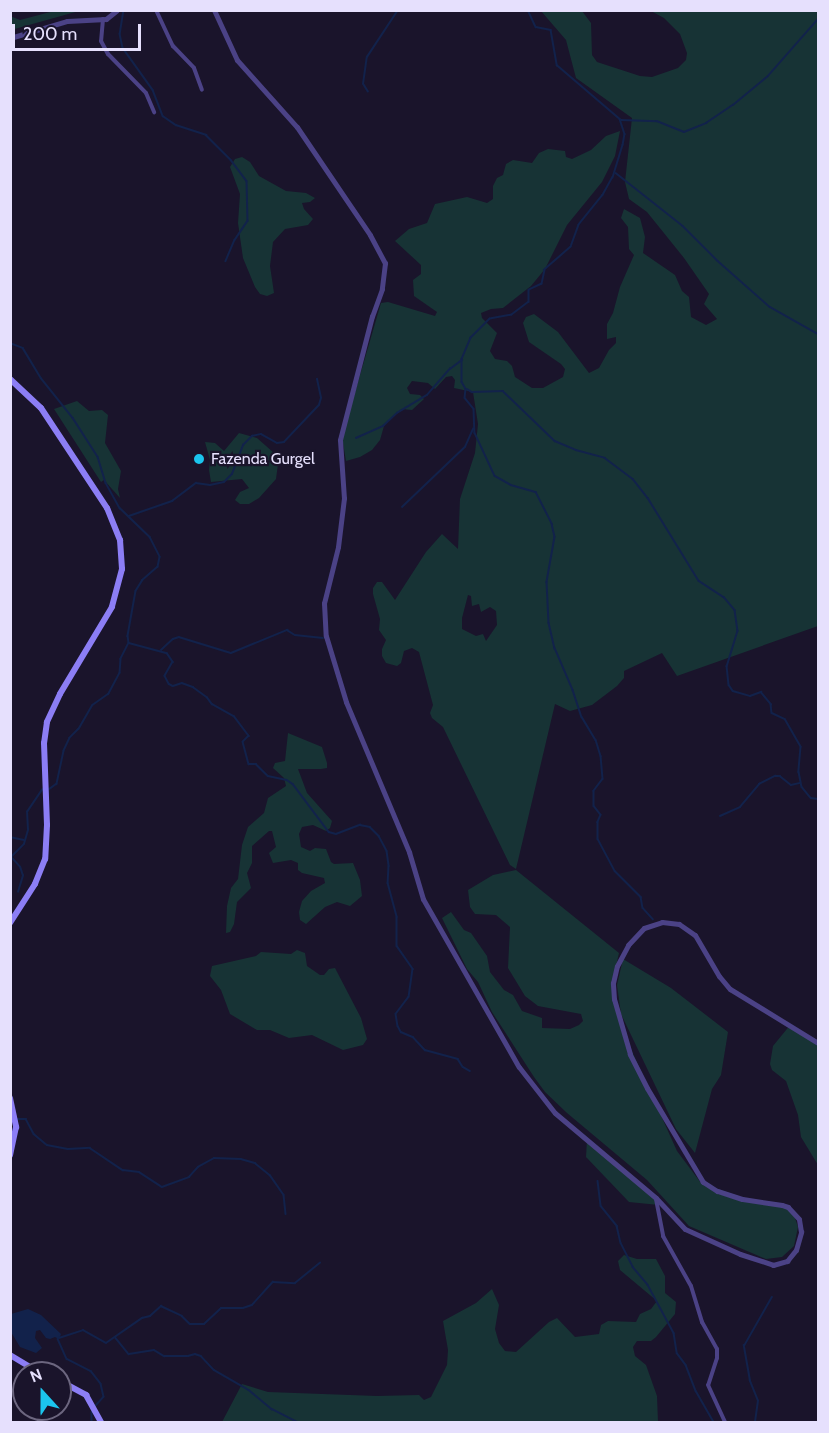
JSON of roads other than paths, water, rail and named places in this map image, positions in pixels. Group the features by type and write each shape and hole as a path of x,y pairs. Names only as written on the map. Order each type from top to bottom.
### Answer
{"main road":[{"path":"10,379 41,408 107,508 120,540 122,569 112,607 60,694 47,722 44,743 47,825 45,859 35,884 10,923"},
{"path":"10,1098 16,1127 10,1155"},
{"path":"72,1387 86,1395 101,1422"}],"street":[{"path":"10,38 67,21 103,19 112,16 117,10"},
{"path":"156,10 173,46 194,68 202,90"},
{"path":"214,10 237,60 297,127 370,235 385,264 382,290 372,316 342,429 344,498 340,534 324,603 326,636 346,702 409,852 423,899 519,1067 555,1113 656,1198 690,1232 766,1264 787,1262 796,1250 800,1238 799,1220 788,1207 734,1196 703,1182 646,1088 630,1054 614,999 613,983 617,966 638,934 652,925 671,922 687,928 694,935 718,976 730,989 819,1042"},
{"path":"103,19 101,41 108,54 147,93 154,112"},
{"path":"656,1198 663,1236 691,1286 702,1322 717,1349 717,1358 708,1385 725,1422"}],"water":[{"path":"28,1309 41,1315 61,1334 59,1339 55,1337 50,1339 46,1338 40,1330 36,1331 35,1338 42,1348 36,1353 20,1347 11,1332 11,1314"}],"waterway":[{"path":"124,10 120,34 123,48 153,90 163,116 176,125 206,135 231,160 247,181 248,221 235,240 226,261"},
{"path":"368,92 363,84 367,57 398,10"},
{"path":"528,10 536,27 551,30 557,65 620,119 625,134 613,177 603,195 579,225 571,247 545,270 542,284 529,290 529,302 512,315 490,319 471,338 462,359 462,382 466,389 465,398 474,409 475,433 495,476 511,485 536,492 552,524 555,537 547,582 549,623 555,648 582,717 596,740 601,756 603,779 594,791 594,806 601,815 598,822 598,839 615,871 641,897 643,908 653,919"},
{"path":"621,120 657,121 684,132 706,123 733,105 768,76 818,19"},
{"path":"616,173 683,226 770,307 818,334"},
{"path":"10,343 23,348 41,378 73,418 98,457 106,483 120,508 150,537 160,557 158,567 143,580 136,591 128,636 129,643 121,659 120,673 109,694 93,705 79,729 70,738 64,751 57,784 50,789"},
{"path":"356,438 383,426 397,413 427,395 450,369 462,360"},
{"path":"129,516 172,501 196,483 210,485 224,482 232,474 243,445 252,436 261,434 277,443 284,442 319,405 321,398 317,379"},
{"path":"467,389 472,392 503,391 555,441 605,458 633,479 648,498 699,581 724,597 735,610 738,631 727,666 729,685 733,691 750,696 761,692 771,704 772,713 785,719 801,747 799,772 802,787 811,798 818,799"},
{"path":"402,507 465,447 473,429"},
{"path":"161,650 173,639 179,637 231,653 287,630 295,635 323,638"},
{"path":"129,643 167,653 173,662 165,676 169,684 173,686 182,683 193,687 207,697 212,704 234,716 249,736 243,742 249,764 256,764 268,776 287,780 293,784 329,832 336,834 360,825 370,827 379,836 387,851 388,883 397,917 397,946 413,969 409,997 396,1014 398,1026 401,1032 413,1037 425,1050 458,1059 463,1067 470,1071"},
{"path":"720,816 740,807 759,784 775,776 780,776 791,785 800,783"},
{"path":"18,892 23,876 20,867 11,857 24,844 28,830 27,812 42,790"},
{"path":"10,837 24,840"},
{"path":"16,1119 26,1119 34,1134 47,1145 68,1149 90,1148 123,1170 139,1172 162,1187 189,1177 198,1167 214,1158 241,1159 255,1163 270,1175 284,1195 286,1214"},
{"path":"598,1181 601,1206 617,1226 621,1243 633,1267 648,1285 674,1333 677,1353 686,1365 696,1391 714,1422"},
{"path":"59,1338 83,1330 106,1343 142,1318 150,1316 161,1306 182,1316 190,1324 204,1324 221,1308 243,1308 252,1305 273,1282 295,1283 320,1263"},
{"path":"755,1422 758,1401 750,1381 744,1346 772,1297"},
{"path":"115,1337 129,1354 154,1350 164,1356 195,1354 201,1356 214,1370 249,1390 272,1409 298,1422"},
{"path":"58,1339 67,1359 91,1371 101,1384 104,1397 96,1406"},
{"path":"92,1412 92,1422"}],"place":[{"name":"Fazenda Gurgel","path":"199,459"}]}
